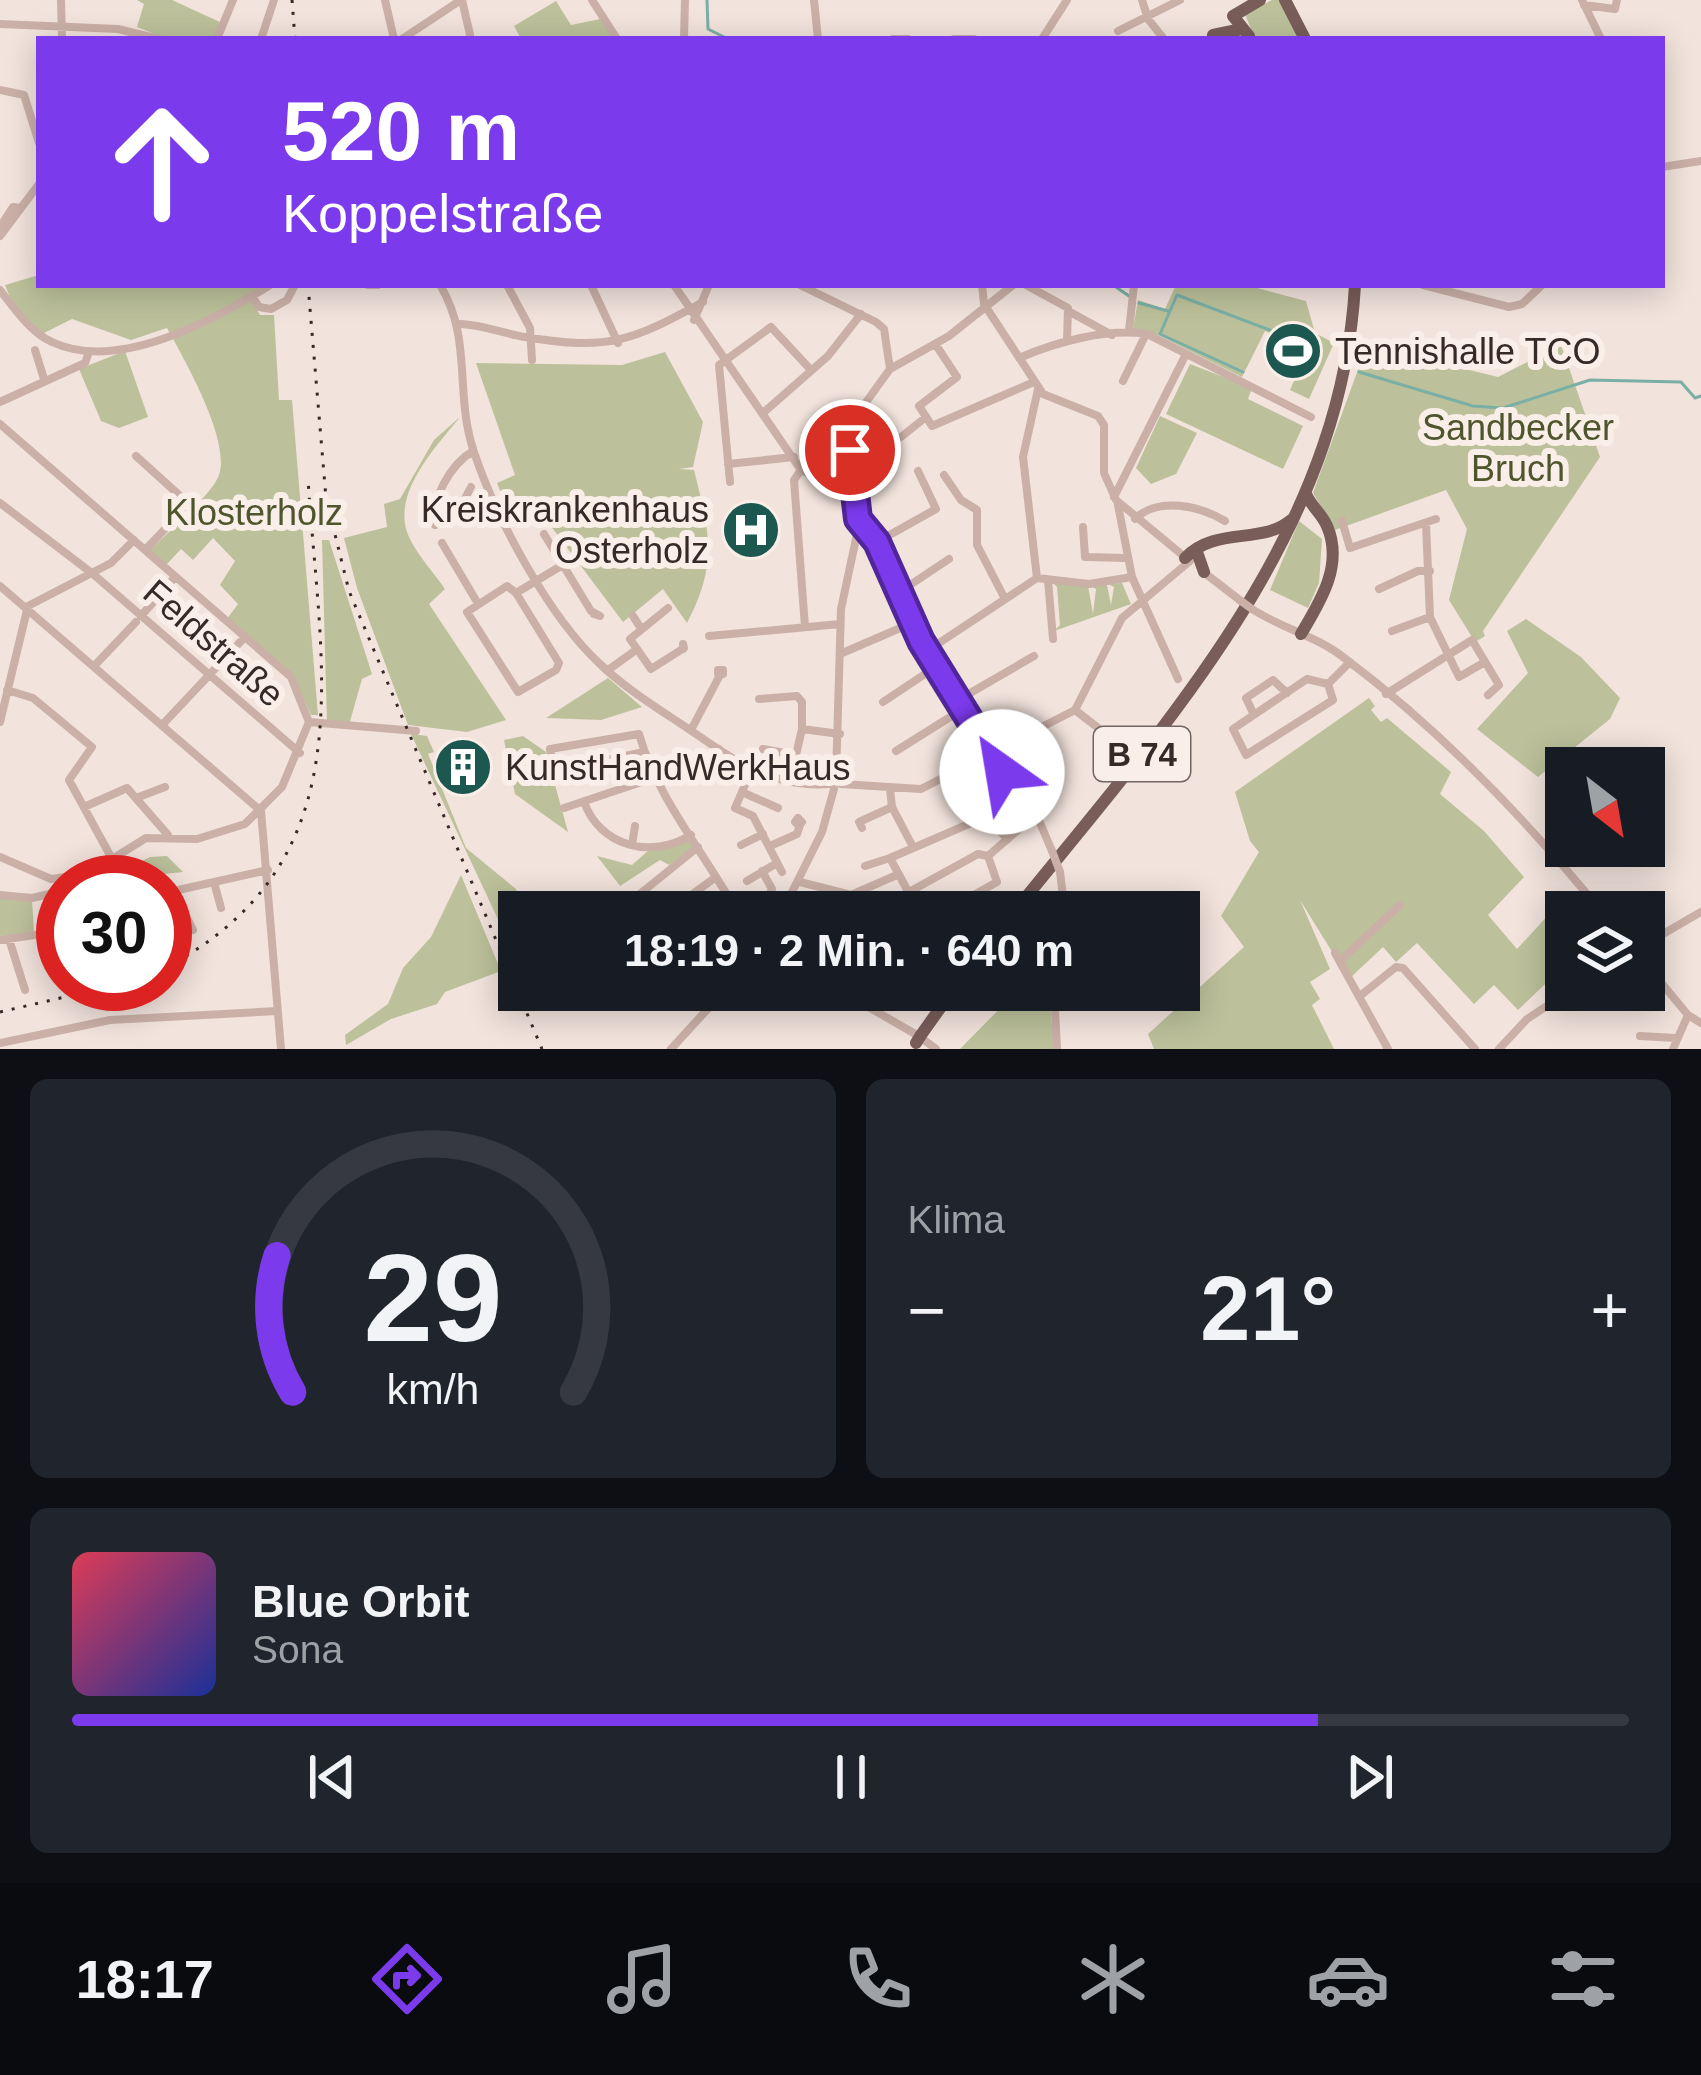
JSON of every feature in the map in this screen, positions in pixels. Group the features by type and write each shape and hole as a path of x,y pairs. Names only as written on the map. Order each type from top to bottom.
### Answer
{"main road":[{"path":"1247,35 1236,14 1260,0"},
{"path":"1286,0 1304,36"},
{"name":"B 74","path":"1031,891 1188,698 1280,549 1306,494 1338,398 1355,288"},
{"path":"1306,494 1323,519 1331,563 1309,631"},
{"path":"1204,572 1194,554 1284,526 1299,509"},
{"path":"1292,526 1307,514 1323,519"},
{"path":"1265,530 1278,538 1280,549"},
{"path":"918,1040 938,1011"}],"street":[{"path":"61,0 62,36"},
{"path":"218,36 233,0"},
{"path":"261,36 274,0"},
{"path":"386,0 397,36"},
{"path":"403,36 461,0 470,36"},
{"path":"592,0 615,36"},
{"path":"684,36 685,0"},
{"path":"814,0 818,36"},
{"path":"1044,36 1067,0"},
{"path":"1142,0 1148,19 1162,36"},
{"path":"1118,31 1180,0"},
{"path":"1583,3 1615,9 1617,0"},
{"path":"1583,3 1600,36"},
{"path":"1211,36 1236,14"},
{"path":"0,24 132,35"},
{"path":"0,89 24,95 36,133"},
{"path":"1665,167 1701,161"},
{"path":"0,236 36,188"},
{"path":"0,227 13,207 20,208"},
{"path":"0,290 44,338 89,352 147,342 265,288"},
{"path":"252,296 259,307 271,309 287,300 293,288"},
{"path":"442,288 461,324 463,396 473,451 538,580 580,642 607,670 691,730 752,771 789,784 922,789 1075,710 1110,635 1194,554 1136,519 1116,500"},
{"path":"508,288 532,338 532,360"},
{"path":"592,288 618,343"},
{"path":"676,288 801,470 819,478 852,474"},
{"path":"694,320 708,288"},
{"path":"806,288 884,329 890,369"},
{"path":"982,288 984,304 1036,386 1092,411 1102,421 1104,473 1116,500 1126,557 1178,679"},
{"path":"795,891 835,784 841,734 840,624 858,519 850,450 864,405 890,369 936,345 1008,288"},
{"path":"1033,288 1112,335"},
{"path":"1130,332 1134,288"},
{"path":"1435,288 1509,307 1540,289"},
{"path":"461,324 532,338 618,343 655,331 703,302"},
{"path":"1067,342 1070,312"},
{"path":"763,413 811,370 861,314"},
{"path":"730,482 719,365 771,327 811,370"},
{"path":"1019,358 1067,342 1130,332 1147,334 1311,417"},
{"path":"1123,381 1147,334"},
{"path":"936,345 957,377 919,406 932,426 1036,386"},
{"path":"35,350 44,379"},
{"path":"0,402 85,363 89,352"},
{"path":"1116,500 1186,354"},
{"path":"1036,386 1024,454 1053,639"},
{"path":"901,437 926,417"},
{"path":"0,424 291,677 308,722 300,753 282,787 261,811 216,835 146,838 115,855"},
{"path":"435,525 432,509 473,451"},
{"path":"136,456 189,503 146,550"},
{"path":"728,464 794,457"},
{"path":"801,470 794,480 805,628"},
{"path":"877,542 936,508 918,471"},
{"path":"944,475 961,500 977,511 977,545 1005,599"},
{"path":"443,488 461,504 471,487"},
{"name":"Feldstraße","path":"0,503 93,574 138,619 300,753"},
{"path":"1136,519 1154,508 1191,507 1225,521"},
{"path":"858,519 877,542 927,651 988,752 1035,814 1060,872 1062,891"},
{"path":"1342,521 1350,548 1431,522 1430,616 1459,677 1485,662"},
{"path":"1083,526 1084,557 1126,557"},
{"path":"544,534 594,614"},
{"path":"0,722 28,606 93,574 134,540"},
{"path":"442,543 477,602"},
{"path":"898,593 949,559"},
{"path":"516,593 562,566"},
{"path":"1379,589 1430,571"},
{"path":"1204,572 1252,609 1309,631 1350,662 1504,798 1584,891"},
{"path":"96,664 175,577"},
{"path":"927,651 1042,579 1089,584 1132,577"},
{"path":"0,586 96,664 261,811 281,1049"},
{"path":"507,586 516,593 559,663 556,670 518,692 469,617 477,602 507,586"},
{"path":"668,608 630,639 650,669 682,649"},
{"path":"633,616 640,627"},
{"path":"1392,631 1430,616"},
{"path":"840,654 912,623"},
{"path":"709,636 840,624"},
{"path":"164,723 244,638"},
{"path":"1386,694 1472,640 1499,685 1488,695"},
{"path":"607,670 636,650"},
{"path":"896,751 1034,656"},
{"path":"1328,684 1350,662"},
{"path":"883,702 937,666"},
{"path":"691,730 720,675"},
{"path":"1307,679 1328,684 1333,700 1252,756 1233,734 1307,679"},
{"path":"1254,715 1246,698 1273,680 1287,693"},
{"path":"7,689 33,698 92,747 69,780 110,855"},
{"path":"759,700 797,696 802,702 796,755 764,749"},
{"path":"1075,710 1124,748"},
{"path":"308,722 416,731"},
{"path":"802,729 841,734"},
{"path":"644,752 554,771 550,749 639,734 654,778 724,891"},
{"path":"564,808 707,760 719,749"},
{"path":"722,814 735,808 752,771"},
{"path":"136,798 166,787"},
{"path":"84,807 127,788 169,836"},
{"path":"890,789 892,807 913,847"},
{"path":"742,792 778,808"},
{"path":"584,802 601,832 632,845 676,844 691,836"},
{"path":"862,828 859,822 892,807"},
{"path":"735,808 753,816 780,867 747,880"},
{"path":"988,856 1035,814"},
{"path":"865,866 985,817 1008,839"},
{"path":"770,846 797,834 800,825"},
{"path":"632,845 635,826"},
{"path":"741,845 763,834"},
{"path":"643,891 698,847"},
{"path":"911,891 978,854 988,856"},
{"path":"984,891 997,882 988,856"},
{"path":"0,857 36,872"},
{"path":"890,857 908,891"},
{"path":"192,889 268,870"},
{"path":"762,872 771,891"},
{"path":"860,891 899,874"},
{"path":"697,891 716,877"},
{"path":"800,882 822,891"},
{"path":"215,886 221,908"},
{"path":"0,895 36,897"},
{"path":"1388,1049 1338,957 1400,905"},
{"path":"1665,933 1701,912"},
{"path":"25,990 5,939 36,935"},
{"path":"1360,996 1396,967 1403,968 1475,1049"},
{"path":"1665,988 1688,1016 1701,1023"},
{"path":"1499,1049 1526,1019 1545,1007"},
{"path":"0,1043 110,1020 277,1011"},
{"path":"671,1049 706,1011"},
{"path":"881,1011 936,1049"},
{"path":"1055,1011 1057,1049"},
{"path":"1640,1036 1674,1044 1688,1016"}],"green space":[{"path":"137,0 172,0 222,23 216,36 160,36 137,27 144,4"},
{"path":"1281,0 1298,36 1254,36 1245,14"},
{"path":"556,1 571,25 600,19 611,36 519,36 514,26"},
{"name":"Klosterholz","path":"36,276 36,288 260,288 248,296 260,315 274,315 279,400 292,400 318,715 311,715 293,675 227,619 238,604 220,585 235,561 213,538 193,560 181,549 166,565 150,550 208,493 219,475 221,460 204,400 167,328 131,340 72,319 42,334 13,305 5,285"},
{"path":"1175,288 1257,288 1306,301 1315,333 1334,343 1309,399 1290,390 1311,343 1296,335 1286,340 1265,331 1242,377 1158,335 1133,329 1138,300 1165,309"},
{"name":"Sandbecker Bruch","path":"1367,345 1498,377 1561,345 1600,457 1483,631 1485,636 1475,642 1449,600 1467,529 1446,490 1335,530 1313,493"},
{"path":"125,351 148,417 119,428 101,421 79,369"},
{"path":"665,352 703,422 693,467 679,469 694,470 707,529 707,564 687,623 663,589 623,622 544,517 515,528 497,483 515,475 476,363 622,365"},
{"path":"1190,364 1252,388 1248,399 1303,426 1283,469 1166,414"},
{"path":"1160,416 1197,433 1176,474 1151,484 1136,468"},
{"path":"460,417 418,473 405,507 405,524 411,541 445,589 429,604 506,720 467,732 408,725 357,588 344,538 387,527 384,504 400,499 434,440"},
{"path":"1299,521 1322,539 1319,583 1308,608 1270,590"},
{"name":"Klosterholz","path":"322,540 329,540 372,674 362,679 349,725 327,724"},
{"path":"1052,582 1088,586 1093,614 1096,589 1090,586 1107,585 1111,605 1114,587 1108,584 1122,583 1131,604 1054,631 1060,625 1057,587"},
{"path":"1526,619 1581,657 1620,698 1610,719 1575,747 1545,747 1545,771 1538,777 1477,729 1528,673 1507,631"},
{"path":"608,678 642,707 601,720 546,718"},
{"path":"1369,698 1381,722 1387,718 1451,772 1440,794 1484,831 1524,877 1488,915 1517,949 1545,919 1545,984 1518,1010 1494,985 1474,1004 1417,943 1396,962 1383,947 1349,979 1300,900 1330,969 1310,982 1320,999 1312,1005 1334,1049 1154,1049 1148,1034 1173,1011 1200,1011 1200,987 1244,947 1221,916 1259,852 1250,841 1235,792"},
{"path":"411,734 427,736 434,752 428,754 466,848 516,889 498,891 498,919"},
{"path":"523,736 546,752 568,832 515,794 504,740"},
{"path":"691,840 693,849 669,865 660,860 620,886 597,856 632,865 649,850"},
{"path":"461,875 498,972 445,992 437,1004 391,1019 346,1045 345,1035 388,1004 403,968 431,937"},
{"path":"0,899 32,899 34,933 0,936"},
{"path":"997,1011 1051,1011 1054,1049 960,1049"}],"waterway":[{"path":"707,0 708,29 722,36"},
{"path":"1117,288 1132,298"},
{"path":"1243,372 1160,334 1177,295 1288,337"},
{"path":"1139,303 1168,311"},
{"path":"1359,372 1473,406 1503,408 1590,380 1681,382 1695,398 1701,396"}],"railway":[{"path":"292,0 295,36"},
{"path":"308,288 326,498 349,591 542,1049"},
{"path":"192,950 230,924 275,873 303,816 317,755 322,689 308,479"},
{"path":"0,1012 36,1004"}],"place":[{"name":"Tennishalle TCO","path":"1293,351"},
{"name":"Kreiskrankenhaus Osterholz","path":"751,530"},
{"name":"KunstHandWerkHaus","path":"463,767"}],"route":[{"path":"850,450 858,519 866,523 877,542 921,641 1002,772"}]}
